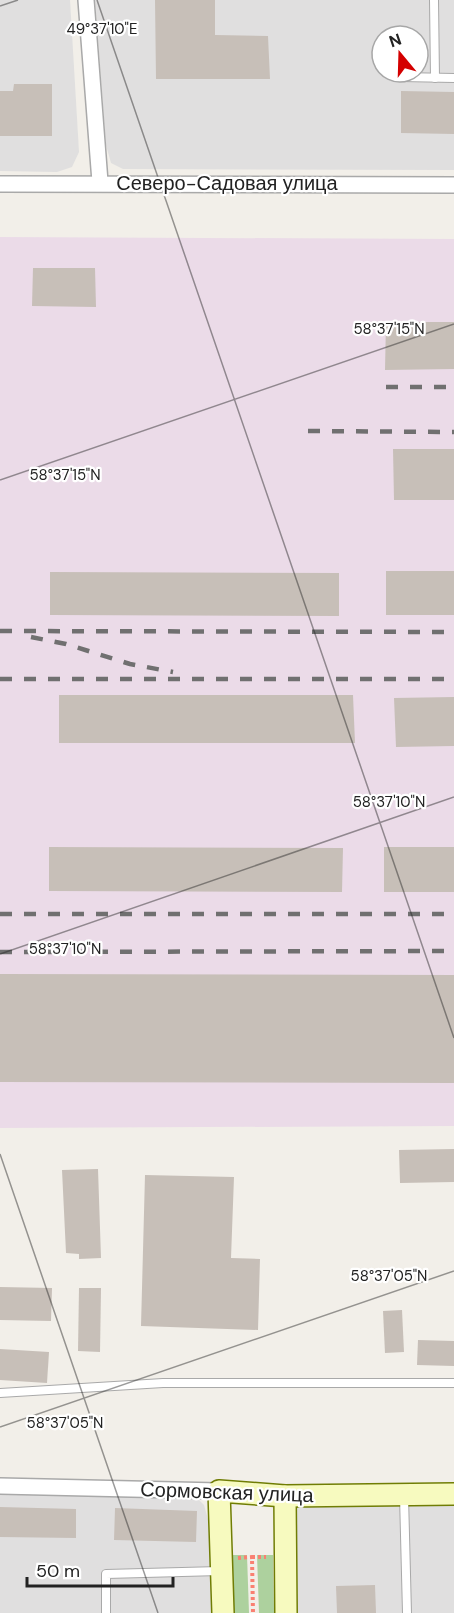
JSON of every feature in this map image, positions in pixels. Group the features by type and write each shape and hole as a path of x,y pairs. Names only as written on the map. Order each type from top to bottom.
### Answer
{"street":[{"path":"86,0 100,182"},
{"name":"Северо-Садовая улица","path":"0,184 100,182 454,185"},
{"name":"Сормовская улица","path":"0,1486 219,1491 285,1496 454,1494"},
{"path":"219,1491 226,1564 223,1613"},
{"path":"285,1496 286,1613"}],"lane":[{"path":"435,0 435,78"},
{"path":"430,78 454,78"},
{"path":"0,1393 163,1383 454,1383"},
{"path":"404,1495 407,1613"},
{"path":"106,1613 106,1574 226,1564"}],"path":[{"path":"226,1564 252,1557 273,1557"},
{"path":"252,1557 253,1613"}],"shaded area":[{"path":"0,0 70,0 79,152 72,167 57,172 0,171"},
{"path":"95,0 454,0 454,170 123,169 111,163 106,145"},
{"path":"0,237 454,239 454,1126 0,1128"},
{"path":"0,1492 196,1497 204,1505 211,1530 213,1613 0,1613"},
{"path":"454,1501 454,1613 294,1613 294,1514 297,1506"}],"green space":[{"path":"231,1555 247,1555 249,1613 233,1613"},
{"path":"257,1555 273,1555 274,1613 259,1613"}],"building":[{"path":"155,0 215,0 215,35 268,36 270,79 156,79"},
{"path":"14,84 52,84 52,136 0,136 0,91 13,91"},
{"path":"401,91 454,92 454,134 401,133"},
{"path":"33,268 95,268 96,307 32,306"},
{"path":"386,322 454,322 454,369 385,370"},
{"path":"393,449 454,449 454,500 394,500"},
{"path":"386,571 454,571 454,615 386,615"},
{"path":"50,572 339,573 339,616 50,615"},
{"path":"59,695 353,695 355,743 59,743"},
{"path":"454,697 454,746 396,747 394,698"},
{"path":"49,847 343,848 342,892 49,891"},
{"path":"384,847 454,847 454,892 384,892"},
{"path":"0,974 454,975 454,1083 0,1082"},
{"path":"454,1149 454,1182 400,1183 399,1150"},
{"path":"98,1169 101,1258 79,1259 79,1254 66,1253 62,1170"},
{"path":"145,1175 234,1177 231,1258 260,1259 258,1330 141,1326"},
{"path":"0,1287 52,1288 51,1321 0,1320"},
{"path":"79,1288 101,1288 100,1352 78,1351"},
{"path":"402,1310 404,1352 385,1353 383,1311"},
{"path":"418,1340 454,1341 454,1366 417,1365"},
{"path":"0,1349 49,1352 47,1383 0,1380"},
{"path":"0,1507 76,1509 76,1538 0,1537"},
{"path":"115,1508 197,1511 196,1542 114,1540"},
{"path":"375,1585 376,1613 337,1613 336,1586"}],"railway":[{"path":"386,387 454,387"},
{"path":"308,431 454,432"},
{"path":"0,631 454,632"},
{"path":"31,637 66,644 130,664 173,672"},
{"path":"0,679 454,679"},
{"path":"0,914 454,914"},
{"path":"0,952 454,951"}]}
